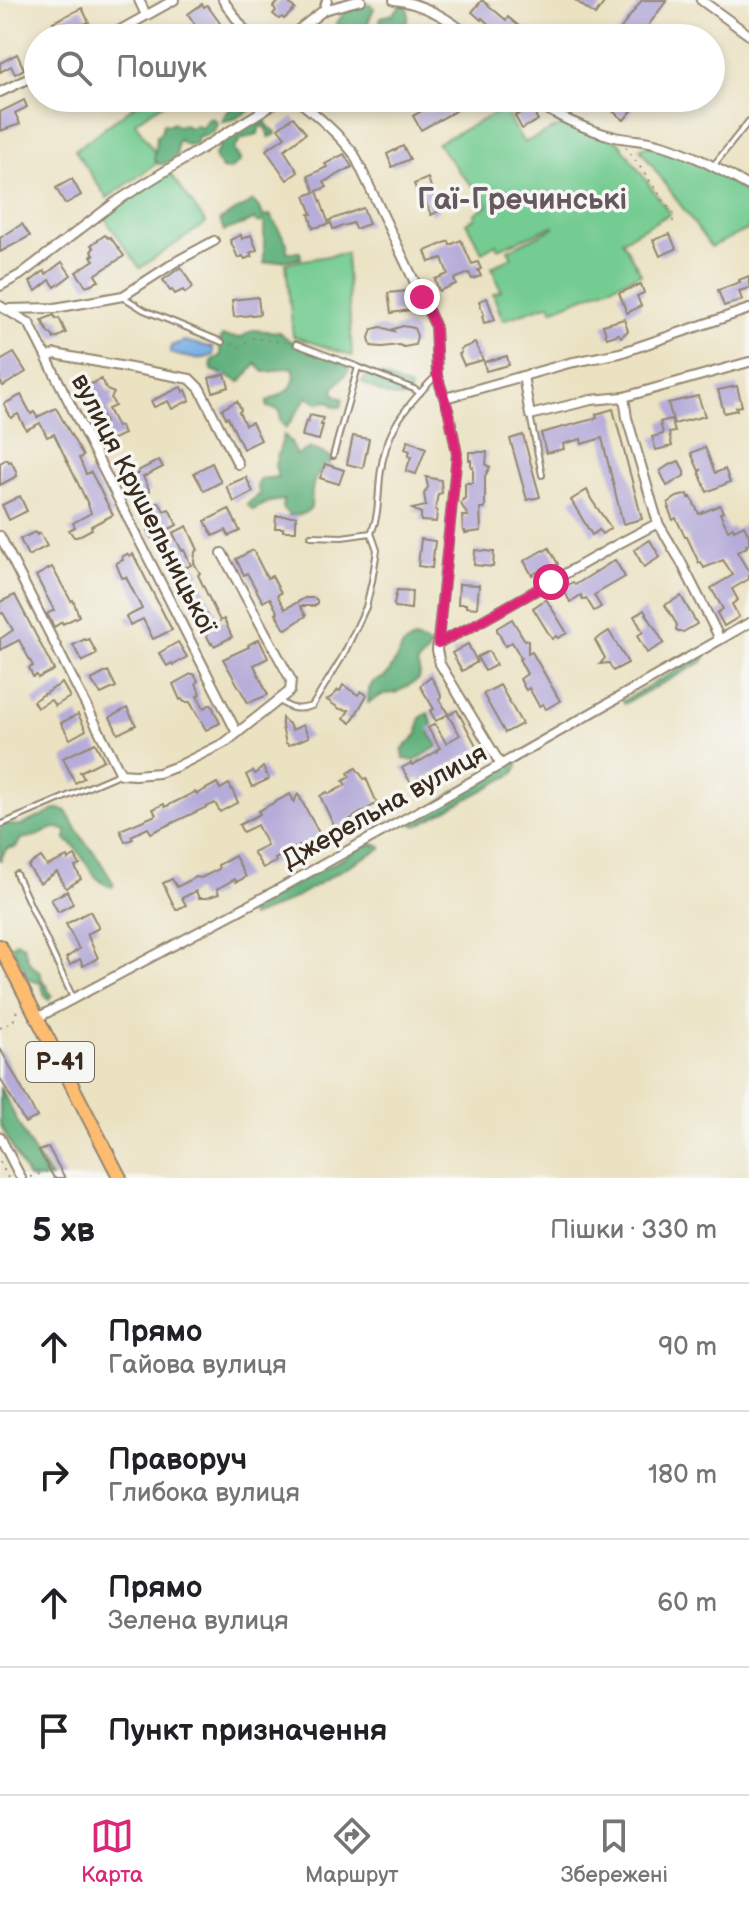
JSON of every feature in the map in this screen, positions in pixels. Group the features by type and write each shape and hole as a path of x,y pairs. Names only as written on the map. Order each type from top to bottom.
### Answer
{"main road":[{"name":"Р-41","path":"0,946 120,1178"}],"street":[{"path":"139,0 146,15"},
{"path":"130,24 174,0"},
{"path":"223,0 240,24"},
{"path":"324,10 327,0"},
{"path":"306,24 324,10 361,0"},
{"path":"394,0 431,10 454,24"},
{"path":"701,0 749,35"},
{"path":"0,92 24,81"},
{"path":"0,286 20,275 117,201 260,112"},
{"path":"313,112 354,154 435,325 437,375 457,454 438,643 440,664 501,765"},
{"path":"552,112 592,131 657,144 713,166 749,186"},
{"path":"4,307 55,308 123,296 214,241"},
{"name":"вулиця Крушельницької","path":"4,307 29,323 237,733"},
{"path":"445,398 569,363 620,353 749,309"},
{"path":"47,358 55,354 190,379 200,389 238,464"},
{"path":"523,376 530,415 591,400 624,397 749,362"},
{"path":"624,397 627,418 658,523 680,560 719,640"},
{"path":"438,643 658,523"},
{"path":"0,536 121,774 159,773 226,742 290,691 291,680 222,553"},
{"name":"Джерельна вулиця","path":"37,1018 279,889 749,623"},
{"path":"0,1137 23,1178"}],"lane":[{"path":"713,166 749,121"},
{"path":"123,296 144,310 222,342"},
{"path":"296,344 420,393"},
{"path":"333,456 358,367"},
{"path":"278,700 287,708 312,706 343,656 366,607 372,581 377,550 371,533 376,523 386,445 393,427 437,375"},
{"path":"530,415 542,475"},
{"path":"311,536 342,537 371,533"},
{"path":"0,825 121,774"},
{"path":"16,874 73,998"}],"path":[{"path":"618,137 673,214 673,222"},
{"path":"222,342 239,347 253,338 296,344"},
{"path":"0,1028 13,1022 16,1009 21,1005"},
{"path":"0,1162 8,1178"},
{"path":"23,1178 46,1172"}],"green space":[{"path":"369,4 374,8 367,24 336,24 345,12"},
{"path":"401,5 407,6 407,22 380,24 381,17 393,14"},
{"path":"126,112 150,112 135,122 160,161 107,198 75,150"},
{"path":"228,112 247,112 222,122"},
{"path":"498,112 519,112 508,118 524,143 564,124 618,141 670,214 622,240 641,274 552,310 550,304 503,320 493,294 501,291 492,267 512,257 508,250 554,228 498,249 496,244 482,252 466,223 488,205 437,143"},
{"path":"257,117 263,117 276,132 275,135 269,137 262,126 258,134 241,139 234,149 241,161 229,170 222,169 214,157 222,142"},
{"path":"209,118 217,123 212,132 198,136 197,142 192,145 179,140 177,156 158,164 154,159 157,135 163,124 202,128"},
{"path":"644,146 687,157 713,170 749,195 749,229 711,247 640,149"},
{"path":"170,173 206,223 140,268 103,216"},
{"path":"253,201 263,217 270,215 287,243 287,252 300,252 301,258 264,263 264,221 258,223 254,220 224,231 220,220"},
{"path":"346,253 352,356 293,336 286,263"},
{"path":"253,330 279,332 290,341 308,345 345,363 349,370 333,389 335,395 343,399 341,407 335,407 328,401 318,403 307,397 286,428 280,421 280,410 267,407 267,401 289,389 294,380 293,367 264,372 256,364 241,382 212,370 211,361 221,355 219,344 222,336 240,338"},
{"path":"368,374 385,377 410,388 410,397 391,396 373,389 362,382"},
{"path":"284,435 291,442 296,455 311,448 331,457 330,463 314,482 311,508 299,515 289,515 283,508 284,500 269,502 253,510 247,504 260,494 257,486 261,479 278,477 275,465"},
{"path":"413,639 431,646 417,663 418,680 368,703 373,682 385,677 403,646"},
{"path":"705,657 702,662 624,704 622,701"},
{"path":"428,713 432,722 430,734 438,746 415,761 404,759 402,750 418,734 420,718"},
{"path":"510,761 518,761 513,774 417,826 412,824 453,792"},
{"path":"56,809 65,810 114,884 112,887 97,878 66,840 66,831 59,828 21,839 16,847 6,849 0,861 0,829 4,824 22,825"},
{"path":"372,844 381,846 381,849 284,903 250,917 249,913 281,892"},
{"path":"16,942 24,946 29,961 40,971 52,995 49,1000 41,983 26,976 23,965 15,956 12,945"},
{"path":"0,1087 28,1142 51,1178 28,1178 0,1124"}],"water":[{"path":"184,341 213,348 213,355 197,358 170,353 171,346"}],"building":[{"path":"286,0 295,9 284,19 273,14 276,11 273,7"},
{"path":"482,0 506,20 508,17 516,24 488,24 472,12"},
{"path":"575,0 606,0 595,15"},
{"path":"642,0 667,0 649,24 624,24"},
{"path":"202,4 204,7 207,5 220,23 195,24 188,14"},
{"path":"82,8 89,22 54,24"},
{"path":"17,54 24,69 15,74 11,66 0,72 0,63"},
{"path":"24,100 24,108 15,113 20,124 0,131 0,112"},
{"path":"420,112 454,112 421,130 413,116"},
{"path":"533,112 538,120 522,129 515,116"},
{"path":"614,112 631,112 624,120"},
{"path":"293,117 306,133 284,150 298,172 287,180 266,150 285,137 278,128"},
{"path":"403,146 410,159 392,167 387,154"},
{"path":"344,154 352,167 324,182 327,187 317,191 329,224 313,228 309,214 312,214 305,196 315,192 308,176"},
{"path":"428,178 439,211 431,215 424,197 420,198 414,184"},
{"path":"72,179 81,195 65,204 56,188"},
{"path":"363,208 369,224 355,229 353,223 333,229 330,220"},
{"path":"22,224 30,236 0,252 0,238"},
{"path":"670,234 676,249 660,256 653,240"},
{"path":"105,235 124,256 95,275 99,281 86,286 76,272 94,260 91,245"},
{"path":"241,235 242,239 251,235 257,250 245,259 243,256 238,258 230,240"},
{"path":"461,240 472,264 478,262 481,276 472,279 469,273 454,279 456,284 439,291 435,279 448,274 442,258 429,262 425,251 449,241 450,245"},
{"path":"62,262 71,275 55,287 50,280 36,291 30,282"},
{"path":"181,267 193,287 185,293 183,290 175,294 163,280"},
{"path":"749,276 749,288 739,291 742,300 724,306 718,290"},
{"path":"641,284 644,293 637,296 641,306 627,313 619,293"},
{"path":"407,291 410,310 391,313 388,293"},
{"path":"258,297 260,314 234,317 232,300"},
{"path":"487,298 495,320 484,323 479,301"},
{"path":"54,315 56,319 59,318 66,333 54,339 42,320"},
{"path":"624,319 628,331 621,337 619,334 607,338 603,325"},
{"path":"403,326 414,328 417,336 415,345 371,346 369,338 372,329 381,327 394,331"},
{"path":"475,343 483,360 464,365 460,349"},
{"path":"14,353 26,372 3,386 0,361"},
{"path":"507,356 509,365 486,371 484,362"},
{"path":"225,374 229,387 213,392 209,378"},
{"path":"101,379 107,390 114,393 111,398 115,406 108,409 124,434 107,442 99,425 105,422 96,405 93,401 84,402 89,397 85,387"},
{"path":"737,386 742,406 724,413 718,390"},
{"path":"181,387 183,392 186,390 190,400 172,409 168,401 154,407 151,401"},
{"path":"21,395 31,414 34,412 37,417 56,408 83,456 79,458 86,474 91,472 113,515 77,537 69,530 75,527 73,523 91,513 87,502 54,434 47,437 40,423 26,430 18,414 11,418 4,404"},
{"path":"698,396 705,416 674,424 668,403"},
{"path":"237,401 245,425 252,422 261,440 243,449 222,409"},
{"path":"613,409 642,519 623,524 602,438 582,444 581,439 563,444 564,449 546,453 541,433 597,418 596,414"},
{"path":"310,415 323,418 319,440 302,436"},
{"path":"671,419 675,432 669,433 672,446 656,450 652,437 663,434 660,422"},
{"path":"523,435 540,497 527,500 510,439"},
{"path":"353,436 369,439 363,468 347,464"},
{"path":"408,440 426,448 416,474 406,471 411,457 408,456 410,451 405,449"},
{"path":"705,447 715,473 725,469 730,482 707,492 699,472 702,469 699,471 691,453"},
{"path":"469,452 487,452 486,465 490,467 485,476 485,508 480,508 481,531 465,533 462,516 468,516 461,504 465,499 465,483 473,483"},
{"path":"7,459 11,461 17,476 0,485 0,463"},
{"path":"159,460 163,467 143,477 150,491 136,498 127,479"},
{"path":"679,461 684,476 667,486 660,471"},
{"path":"212,463 221,482 204,491 194,473"},
{"path":"325,464 344,470 339,484 320,478"},
{"path":"246,477 253,492 234,502 226,486"},
{"path":"426,477 441,480 442,493 438,494 435,509 436,522 421,521 421,513 412,509 426,506"},
{"path":"587,490 611,528 602,534 599,530 592,535 571,500"},
{"path":"688,494 699,514 720,505 723,512 720,513 728,530 744,525 749,536 747,547 737,552 749,572 749,579 732,589 738,600 732,604 739,617 724,626 717,613 723,609 711,588 733,575 723,560 704,568 699,563 668,508 668,503"},
{"path":"20,496 27,511 9,520 2,505"},
{"path":"159,502 164,511 169,509 177,525 152,538 148,530 152,528 145,510"},
{"path":"229,509 240,531 229,536 226,530 213,536 205,521"},
{"path":"276,516 296,516 296,531 275,528"},
{"path":"187,526 198,550 194,563 200,573 198,575 220,621 224,619 232,637 214,646 203,628 211,624 205,613 198,617 177,572 191,565 173,533"},
{"path":"35,532 37,535 40,533 47,546 28,556 20,539"},
{"path":"421,539 435,541 432,568 418,566"},
{"path":"650,540 660,557 644,567 634,550"},
{"path":"549,548 558,564 546,572 543,568 532,575 524,561"},
{"path":"253,550 267,578 272,576 285,609 305,598 317,600 314,606 300,606 306,616 286,629 270,598 263,602 236,559"},
{"path":"475,550 494,552 493,567 474,565"},
{"path":"127,554 133,554 172,630 153,639 143,619 130,625 126,617 142,609 116,563"},
{"path":"615,560 625,577 594,595 601,607 594,611 581,595 570,602 563,588 573,582 575,585"},
{"path":"52,567 73,600 79,616 54,627 47,614 54,610 36,576"},
{"path":"459,584 479,585 477,608 458,604"},
{"path":"397,590 412,591 411,609 395,607"},
{"path":"15,595 54,670 38,678 37,675 33,677 29,668 33,666 19,640 0,650 0,639 13,630 3,613 0,614 0,602"},
{"path":"681,596 697,624 678,632 665,605"},
{"path":"546,599 567,633 558,638 552,639 533,608"},
{"path":"644,610 664,643 647,653 637,636 643,632 634,616"},
{"path":"512,619 528,641 528,654 532,652 560,701 546,709 543,704 539,706 529,688 526,690 524,687 520,679 527,674 521,658 512,642 505,646 497,630"},
{"path":"609,631 628,663 613,671 609,663 600,664 605,658 595,640"},
{"path":"89,639 97,654 82,662 73,645"},
{"path":"259,639 268,658 254,665 268,695 248,703 223,659"},
{"path":"178,642 187,657 167,666 159,653"},
{"path":"468,644 477,662 462,671 452,653"},
{"path":"489,651 496,665 485,671 477,657"},
{"path":"108,671 116,687 101,694 91,680"},
{"path":"191,674 198,681 200,694 197,696 204,708 211,704 220,723 206,730 190,702 180,700 173,684"},
{"path":"431,677 448,714 436,721 430,711 434,709 420,686"},
{"path":"62,683 70,697 55,706 51,700 37,708 33,701"},
{"path":"343,685 358,695 361,691 367,695 351,723 344,718 349,710 340,709 327,700"},
{"path":"500,685 522,724 505,733 483,694"},
{"path":"127,708 136,725 118,734 110,717"},
{"path":"457,710 478,749 421,781 419,778 411,783 402,768 440,748 428,728 435,724 446,743 460,735 448,715"},
{"path":"78,714 86,730 70,739 61,723"},
{"path":"282,718 292,730 303,725 309,737 289,745 286,743"},
{"path":"95,743 104,760 80,772 84,778 75,783 63,758"},
{"path":"263,767 269,779 252,787 246,775 253,771 255,774"},
{"path":"356,768 366,778 377,803 335,828 320,796 346,785 343,781"},
{"path":"217,783 220,789 229,784 238,802 220,812 215,803 151,833 148,828 125,842 120,830 156,815 153,809 164,804 165,807 195,792 197,794"},
{"path":"290,794 294,802 298,794 325,844 315,849 311,841 263,868 253,852 267,845 257,825 243,832 239,825"},
{"path":"75,856 80,865 75,867 81,879 66,888 57,872 40,883 28,866 41,857 47,866"},
{"path":"235,856 246,877 236,882 235,879 217,889 219,894 207,898 199,898 196,891 182,898 186,905 176,910 163,883 172,879 177,887 196,877 201,878"},
{"path":"67,891 73,904 58,912 51,899"},
{"path":"90,911 99,928 87,934 98,958 83,966 80,959 70,965 66,958 79,949 66,924"},
{"path":"0,1048 37,1117 25,1123 0,1078"},
{"path":"48,1147 65,1178 54,1178 39,1151"}],"district":[{"name":"Гаї-Гречинські","path":"522,200"}],"route":[{"path":"422,297 435,325 437,375 457,454 438,643 551,582"}]}
